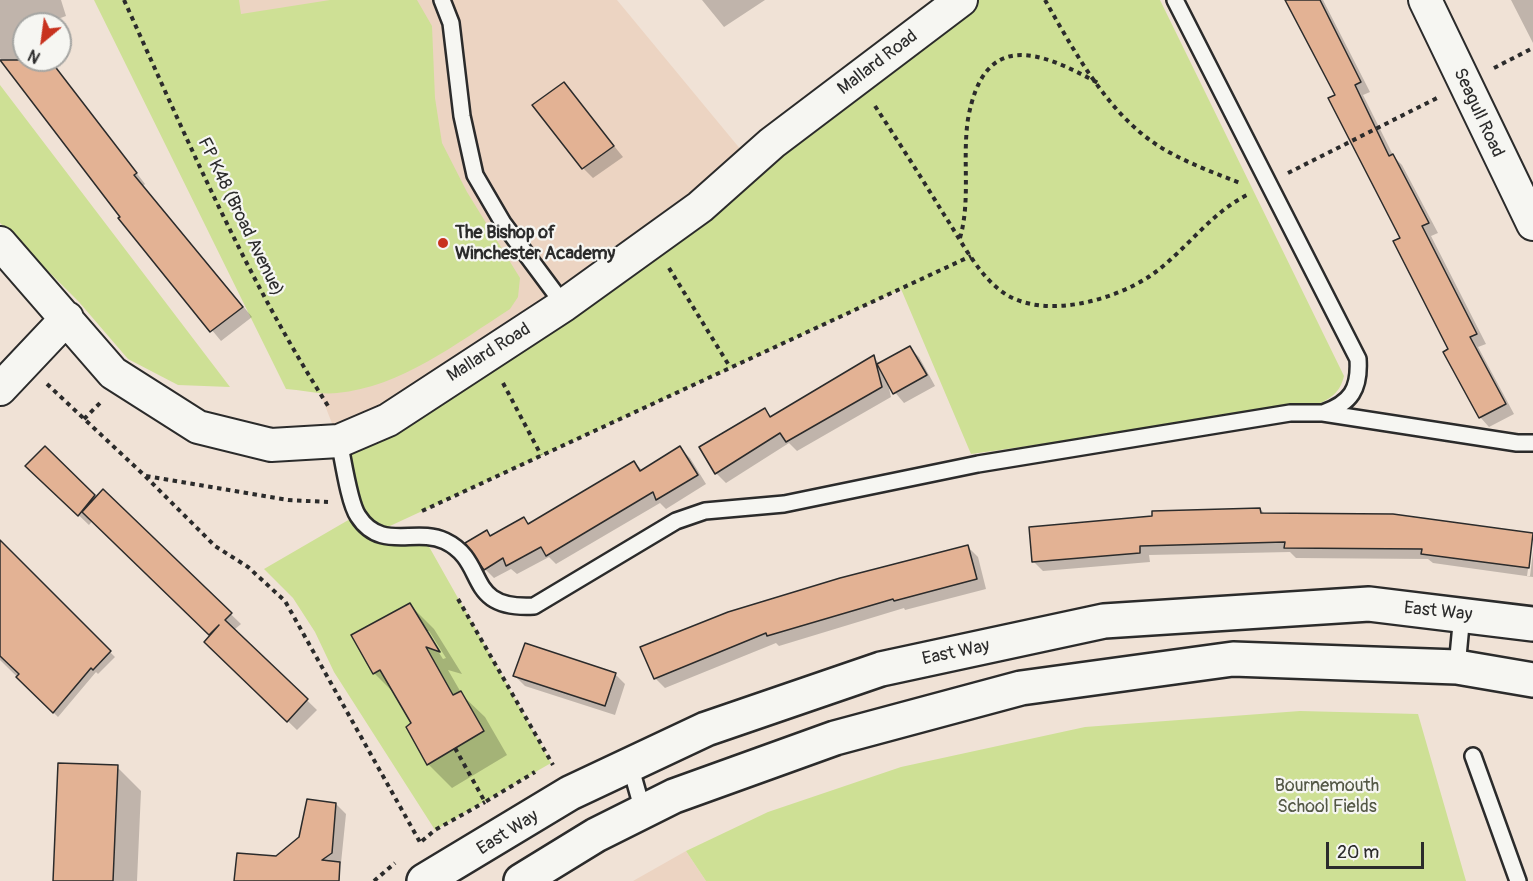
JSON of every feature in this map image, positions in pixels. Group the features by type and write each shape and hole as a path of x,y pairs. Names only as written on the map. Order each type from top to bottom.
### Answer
{"street":[{"name":"Mallard Road","path":"0,243 113,373 198,427 271,446 339,441 388,420 564,305 699,207 772,143 962,0"},
{"name":"Seagull Road","path":"1425,0 1533,225"},
{"path":"0,389 67,318"},
{"name":"East Way","path":"431,877 570,794 706,729 880,669 1104,621 1369,604 1533,624"},
{"path":"521,881 596,835 674,796 835,738 1021,688 1233,659 1456,667 1533,680"}],"lane":[{"path":"442,0 451,23 462,116 475,176 503,223 564,305"},
{"path":"1175,0 1358,359 1359,376 1352,394 1341,406 1323,413"},
{"path":"339,441 357,515 376,532 402,539 423,536 445,541 461,552 484,591 496,602 513,607 534,606 676,521 705,511 784,504 978,464 1290,413 1323,413 1517,443 1533,443"},
{"path":"1456,667 1462,614"},
{"path":"1473,756 1518,881"},
{"path":"630,765 643,812"}],"path":[{"name":"FP K48 (Broad Avenue)","path":"124,0 252,274 288,343 331,409 339,441"},
{"path":"1045,0 1098,83 1128,121 1157,145 1254,191"},
{"path":"858,78 971,256 990,280 1007,295 1030,303 1054,306 1084,302 1120,291 1149,276 1236,200 1533,48"},
{"path":"960,239 968,194 968,120 985,73 998,61 1017,53 1041,56 1098,83"},
{"path":"376,532 971,256"},
{"path":"664,259 730,367"},
{"path":"25,363 146,476 215,546 248,567 285,601 303,629 431,877"},
{"path":"502,383 541,455"},
{"path":"146,476 288,500 353,503"},
{"path":"456,596 570,794"},
{"path":"455,748 485,801 551,762"}],"shaded area":[{"name":"The Bishop of Winchester Academy","path":"124,0 617,0 751,162 339,441 320,393 288,343"},
{"path":"686,851 706,881 633,881"}],"green space":[{"path":"94,0 239,0 241,14 330,0 417,0 432,26 435,98 442,143 467,192 520,278 518,297 510,309 428,362 384,382 337,393 286,389"},
{"path":"961,0 1160,0 1344,376 1340,387 1330,397 1315,406 971,454 901,289 377,532 423,536 551,763 435,830 334,672 315,632 293,598 264,569 357,515 339,441 388,420"},
{"path":"0,85 230,387 178,385 128,359 79,302 0,223"},
{"name":"Bournemouth School Fields","path":"1300,711 1418,714 1466,881 706,881 686,851 768,812 901,767 1085,727"}],"building":[{"path":"1285,0 1320,0 1361,82 1355,85 1389,156 1393,154 1429,223 1422,226 1477,334 1470,337 1506,404 1479,418 1443,352 1448,349 1393,241 1400,238 1328,98 1335,95"},
{"path":"0,60 12,60 12,72 59,72 137,173 134,175 243,307 210,332 118,218 120,217"},
{"path":"564,82 614,146 582,169 532,105"},
{"path":"910,346 927,375 893,394 877,364"},
{"path":"874,355 882,387 786,442 780,433 715,474 699,447 765,408 770,417"},
{"path":"45,446 95,495 78,516 25,466"},
{"path":"680,446 698,475 656,500 653,492 546,556 541,547 506,566 503,558 484,570 465,543 487,530 490,536 524,517 528,524 634,461 640,471"},
{"path":"103,489 232,613 225,620 308,699 287,722 204,642 219,625 209,635 82,512"},
{"path":"1260,508 1261,513 1393,514 1533,533 1529,568 1421,554 1422,549 1284,548 1285,542 1140,546 1140,553 1032,562 1029,527 1152,516 1152,511"},
{"path":"0,540 111,651 93,670 91,668 53,713 16,677 19,674 0,656"},
{"path":"968,545 977,579 894,601 893,599 767,636 766,633 654,679 640,647 728,612 840,578"},
{"path":"410,603 440,652 426,647 453,695 461,691 484,731 427,765 406,727 411,723 380,670 373,674 351,635"},
{"path":"525,643 616,673 605,706 513,676"},
{"path":"58,763 118,765 113,881 53,881"},
{"path":"307,799 336,803 332,853 322,860 340,862 339,881 234,881 237,853 276,856 299,837"}],"place":[{"name":"The Bishop of Winchester Academy","path":"443,243"}]}
